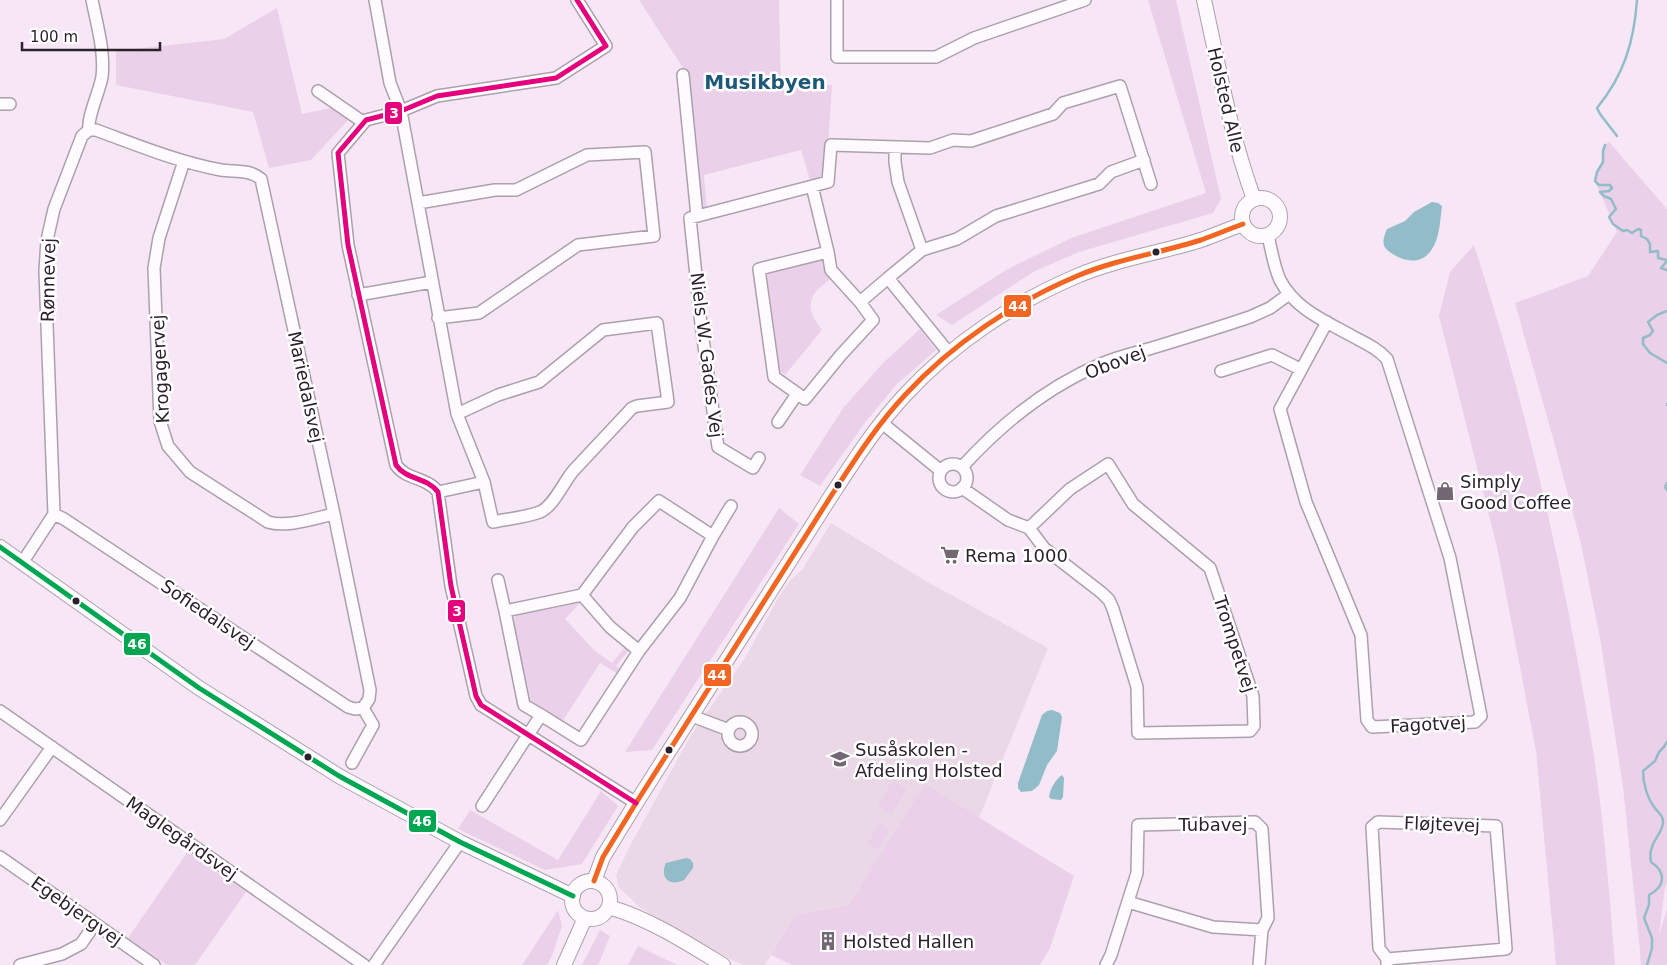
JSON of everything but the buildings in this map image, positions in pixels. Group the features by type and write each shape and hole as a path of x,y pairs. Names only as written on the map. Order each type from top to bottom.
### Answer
{"street":[{"name":"Rønnevej","path":"54,514 45,271 54,209 82,136 89,130 88,123 99,91 102,57 92,0"},
{"path":"375,0 390,83 400,111 438,318 458,414 484,482 493,522 541,512 559,492 574,470 632,408 668,402 657,323 603,330 539,382 498,395 458,414"},
{"path":"577,0 606,46 556,78 437,96 400,111 363,122 338,153 348,245 396,466 404,473 431,484 438,492 451,586 476,696 481,705 636,803"},
{"path":"836,0 837,57 936,57 974,38 1084,0"},
{"name":"Holsted Alle","path":"1204,0 1230,122 1240,160 1254,199"},
{"name":"Niels W. Gades Vej","path":"682,75 697,216 690,218 701,324 718,448 753,468 759,458"},
{"path":"697,216 828,182 832,145 930,148 953,140 971,141 1053,114 1063,103 1120,86 1151,184"},
{"path":"318,91 363,122"},
{"name":"Mariedalsvej","path":"89,130 96,130 184,161 222,170 254,172 261,178 370,690 369,700 363,708"},
{"path":"895,147 898,182 922,250"},
{"path":"418,203 495,190 516,190 587,155 645,152 654,236 578,245 479,313 438,318"},
{"path":"860,302 922,250 957,239 996,216 1100,184 1111,172 1144,160"},
{"name":"Krogagervej","path":"184,161 159,238 154,268 160,421 168,446 190,472 266,521 286,524 334,514"},
{"path":"812,186 828,252 831,270 860,302 873,320 840,356 805,399 774,377 759,269 828,252"},
{"path":"1260,197 1273,201 1280,212 1278,226 1268,235 1251,233 1243,224 1242,212 1244,206 1254,199 1260,197"},
{"path":"594,881 603,857 636,803 860,451 905,395 949,353 998,317 1036,295 1078,276 1118,262 1200,240 1243,224"},
{"name":"Fagotvej","path":"1268,235 1279,278 1289,294 1305,309 1380,351 1387,359 1450,558 1481,716 1475,722 1372,727 1367,720 1361,635 1306,502 1281,414 1281,405 1327,322"},
{"path":"888,278 949,353"},
{"path":"358,295 432,282"},
{"name":"Obovej","path":"962,467 988,438 1047,392 1104,363 1250,317 1270,308 1289,294"},
{"path":"1221,371 1272,355 1300,369"},
{"path":"778,422 797,394"},
{"path":"882,423 941,471"},
{"path":"950,464 962,467 966,475 965,484 954,492 946,490 940,483 939,475 941,471 950,464"},
{"name":"Trompetvej","path":"1108,464 1133,504 1210,568 1254,696 1254,726 1250,731 1138,733 1137,687 1109,600 1044,548 1029,528 1070,489 1108,464"},
{"path":"438,492 484,482"},
{"path":"962,488 1008,520 1029,528"},
{"path":"505,611 582,595 633,527 658,500 713,536"},
{"path":"498,580 524,705 581,740 639,651 680,598 731,506"},
{"path":"22,562 54,514"},
{"name":"Sofiedalsvej","path":"54,514 348,707 363,708"},
{"path":"0,547 206,693 339,776 460,842 573,896"},
{"path":"582,595 610,627 639,651"},
{"path":"352,763 373,725 363,708"},
{"name":"Maglegårdsvej","path":"0,711 364,965"},
{"path":"482,806 541,715"},
{"path":"692,716 729,730"},
{"path":"0,820 52,747"},
{"name":"Tubavej","path":"1106,965 1111,955 1136,873 1138,825 1255,822 1262,829 1268,918 1262,930 1258,965"},
{"name":"Fløjtevej","path":"1378,822 1496,826 1506,949 1387,962 1379,948 1372,827 1378,822"},
{"path":"374,965 460,842"},
{"name":"Egebjergvej","path":"0,857 154,965"},
{"path":"594,881 607,890 610,895 609,907 598,918 585,918 575,909 573,896 578,886 594,881"},
{"path":"1128,902 1213,927 1262,930"},
{"path":"609,907 627,912 658,927 692,945 723,965"},
{"path":"564,965 585,918"},
{"path":"20,965 62,954 81,944 95,924"}],"shaded area":[{"path":"639,0 779,0 781,86 832,85 826,179 811,183 801,150 704,175 707,210 704,210 702,198 700,198 687,74"},
{"path":"1148,0 1176,0 1221,199 1213,213 1079,252 1035,271 952,325 936,315 1006,270 1071,238 1206,193"},
{"path":"277,8 302,114 335,107 350,118 311,160 269,168 253,112 116,85 116,51 224,39"},
{"path":"1609,142 1667,209 1667,883 1659,935 1667,909 1667,965 1641,965 1623,787 1600,638 1581,544 1515,303 1588,276 1617,232 1595,181 1597,172 1603,162 1605,145"},
{"path":"1474,245 1493,305 1526,425 1568,609 1599,790 1615,965 1556,965 1536,751 1497,547 1439,316 1450,272"},
{"path":"824,259 832,278 815,292 811,302 814,317 822,330 785,375 780,371 767,275 771,270"},
{"path":"920,329 936,350 897,384 864,424 820,486 800,475 844,407 883,363"},
{"path":"779,508 799,524 652,750 625,752"},
{"name":"Susåskolen - Afdeling Holsted","path":"831,523 926,581 1048,648 979,818 925,785 848,905 795,915 765,965 743,965 709,949 641,908 619,888 616,875 691,735 745,658 777,600 791,579 802,570"},
{"path":"577,601 580,603 565,619 594,650 612,663 625,647 629,650 616,666 622,670 618,674 600,663 562,722 531,702 513,622 516,614"},
{"path":"893,780 907,789 891,815 877,806"},
{"path":"925,784 1074,876 1050,948 1040,965 792,965 771,955 795,915 848,905"},
{"path":"601,791 618,806 582,864 545,870 458,829 470,810 558,860"},
{"path":"880,823 890,830 877,850 867,844"},
{"path":"188,851 246,892 195,965 167,965 128,938"},
{"path":"558,910 562,926 547,965 522,965"},
{"path":"600,930 610,936 598,965 582,965"},
{"path":"638,946 677,965 628,965"}],"water":[{"path":"1432,202 1442,206 1437,239 1429,253 1421,259 1412,261 1389,252 1383,243 1387,229 1405,221 1414,212"},
{"path":"1052,710 1060,713 1062,717 1057,751 1047,765 1039,785 1032,791 1021,792 1018,788 1018,783 1042,715"},
{"path":"1062,775 1064,778 1063,797 1061,800 1051,799 1049,797 1052,788 1057,779"},
{"path":"686,858 690,859 693,863 693,868 684,880 670,882 667,880 664,873 666,863"}],"waterway":[{"path":"1617,136 1597,108 1614,83 1626,57 1636,15 1637,0"},
{"path":"1605,145 1603,162 1597,172 1595,181 1599,185 1610,185 1612,188 1609,191 1600,192 1611,199 1616,209 1609,217 1613,224 1623,231 1627,230 1632,233 1638,229 1641,230 1641,236 1647,239 1650,244 1650,252 1658,251 1658,258 1667,260"},
{"path":"1667,261 1661,268 1667,270"},
{"path":"1667,311 1657,315 1648,322 1653,331 1650,335 1643,338 1643,344 1650,353 1667,363"},
{"path":"1667,483 1665,487 1667,490"},
{"path":"1647,965 1652,948 1652,938 1644,918 1649,905 1649,895 1659,887 1662,879 1659,870 1651,862 1650,855 1653,844 1663,826 1663,819 1648,795 1643,771 1655,761 1667,742"}],"transit line":[{"name":"3","path":"577,0 606,46 556,78 437,96 401,111 366,120 338,153 348,245 396,465 400,470 428,484 438,492 451,586 476,696 481,705 636,803"},
{"name":"44","path":"594,881 603,857 636,803 831,496 884,419 923,376 985,326 1053,287 1092,270 1201,240 1243,224"},
{"name":"46","path":"0,547 199,688 339,776 460,842 573,896"}],"place":[{"name":"Simply Good Coffee","path":"1445,491"},
{"name":"Rema 1000","path":"950,555"},
{"name":"Susåskolen - Afdeling Holsted","path":"840,759"},
{"name":"Holsted Hallen","path":"828,941"}],"district":[{"name":"Musikbyen","path":"765,82"}]}
